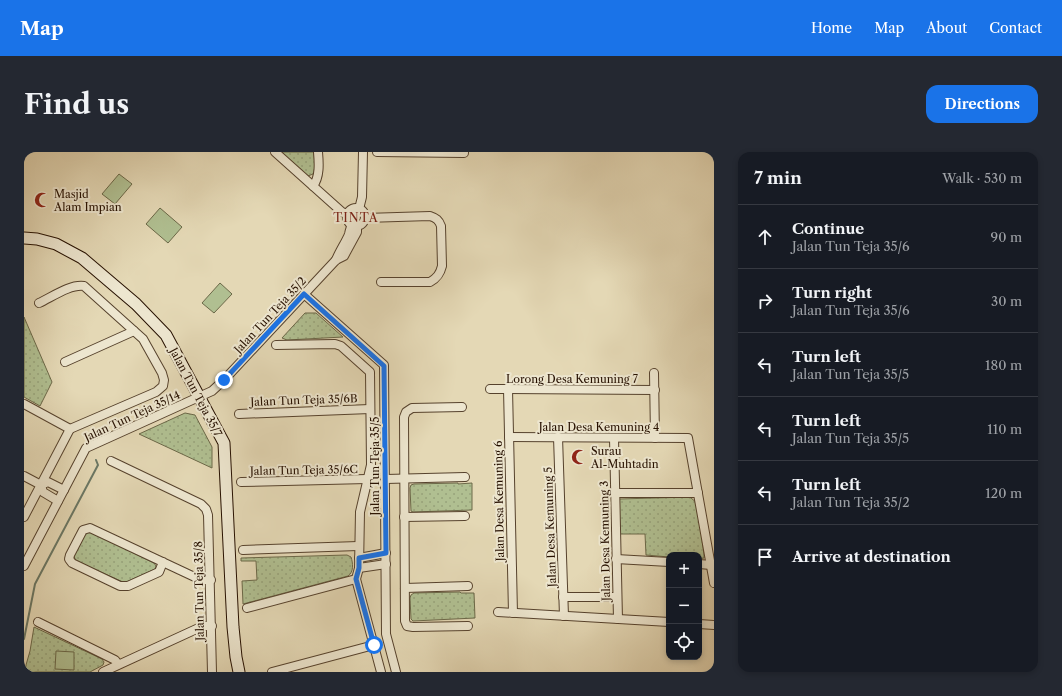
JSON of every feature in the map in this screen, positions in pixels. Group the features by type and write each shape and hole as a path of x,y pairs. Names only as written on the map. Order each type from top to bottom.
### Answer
{"street":[{"path":"275,152 342,212 348,214"},
{"path":"313,186 318,175 318,152"},
{"path":"359,209 362,197 363,152"},
{"path":"377,152 464,153"},
{"path":"353,209 359,209 364,213 365,218 363,223 352,227 348,219 348,214 353,209"},
{"path":"365,218 430,216 435,217 441,226 442,266 437,278 430,282 381,282"},
{"name":"Jalan Tun Teja 35/2","path":"199,397 212,391 224,380 336,260 344,256 357,232 352,227 336,260"},
{"name":"Jalan Tun Teja 35/7","path":"24,238 37,238 56,244 82,258 136,304 166,335 224,443 233,627 239,672"},
{"path":"24,517 70,429 156,392 163,386 164,380 162,373 143,339 84,286 78,285 72,287 39,303"},
{"name":"Jalan Tun Teja 35/5","path":"304,294 384,366 386,634 396,672"},
{"path":"65,362 134,331"},
{"path":"276,345 335,344 341,346 370,372 371,465 360,512 358,546 359,568 356,579 381,672"},
{"path":"654,373 655,438"},
{"name":"Lorong Desa Kemuning 7","path":"490,389 654,390"},
{"name":"Jalan Desa Kemuning 6","path":"508,389 513,613"},
{"name":"Jalan Tun Teja 35/14","path":"24,566 86,448 199,397"},
{"path":"24,404 70,429"},
{"path":"462,407 412,408 406,412 404,417 405,621 407,626 413,627 468,626"},
{"name":"Jalan Tun Teja 35/6B","path":"239,414 370,409"},
{"name":"Jalan Desa Kemuning 4","path":"509,437 688,438 698,493"},
{"name":"Jalan Desa Kemuning 5","path":"558,437 564,616"},
{"name":"Jalan Desa Kemuning 3","path":"614,438 618,619"},
{"name":"Jalan Tun Teja 35/8","path":"111,461 201,504 206,509 208,515 211,580 212,672"},
{"path":"24,476 41,485 43,492 58,501"},
{"path":"386,479 465,477"},
{"name":"Jalan Tun Teja 35/6C","path":"241,482 367,479"},
{"path":"41,485 48,482 64,490"},
{"path":"615,493 698,493 714,583"},
{"path":"404,518 465,516"},
{"path":"163,562 159,572 128,586 120,586 72,563 69,559 83,530 90,528 163,562 201,580 211,580"},
{"path":"243,550 358,546"},
{"path":"359,558 386,553"},
{"path":"616,559 666,562"},
{"path":"359,568 386,564"},
{"path":"702,564 711,565"},
{"path":"247,608 356,579"},
{"path":"405,588 468,586"},
{"path":"563,598 617,597"},
{"path":"498,612 666,622"},
{"path":"38,622 115,660 118,664"},
{"path":"702,624 714,625"},
{"path":"103,672 203,626 212,626"},
{"path":"272,672 374,645"}],"green space":[{"path":"281,152 314,152 315,170 313,174 308,176"},
{"path":"119,174 132,184 115,204 102,194"},
{"path":"160,208 182,227 168,243 146,224"},
{"path":"220,283 232,294 214,313 202,303"},
{"path":"305,313 316,313 343,337 287,340 282,338"},
{"path":"24,317 52,382 40,406 24,397"},
{"path":"185,413 195,415 212,447 212,468 139,434"},
{"path":"472,483 472,510 411,511 411,485"},
{"path":"690,497 698,504 704,558 702,558 702,552 666,552 666,557 646,555 645,534 620,534 619,499"},
{"path":"91,532 154,563 156,566 155,569 123,582 76,561 73,554 85,533"},
{"path":"347,555 351,557 353,565 348,576 243,604 242,581 257,580 256,561 241,561 241,558"},
{"path":"414,593 474,593 475,618 413,621 411,619 410,598"},
{"path":"34,627 102,659 104,662 103,665 90,672 24,672 30,651"},
{"path":"56,651 74,652 74,670 55,669"}],"waterway":[{"path":"24,639 35,584 98,465 96,460"}],"place":[{"name":"Masjid Alam Impian","path":"42,200"},
{"name":"Surau Al-Muhtadin","path":"579,457"}],"district":[{"name":"TINTA","path":"356,217"}],"route":[{"path":"224,380 304,294 384,366 386,553 359,558 359,568 356,579 374,645"}]}
